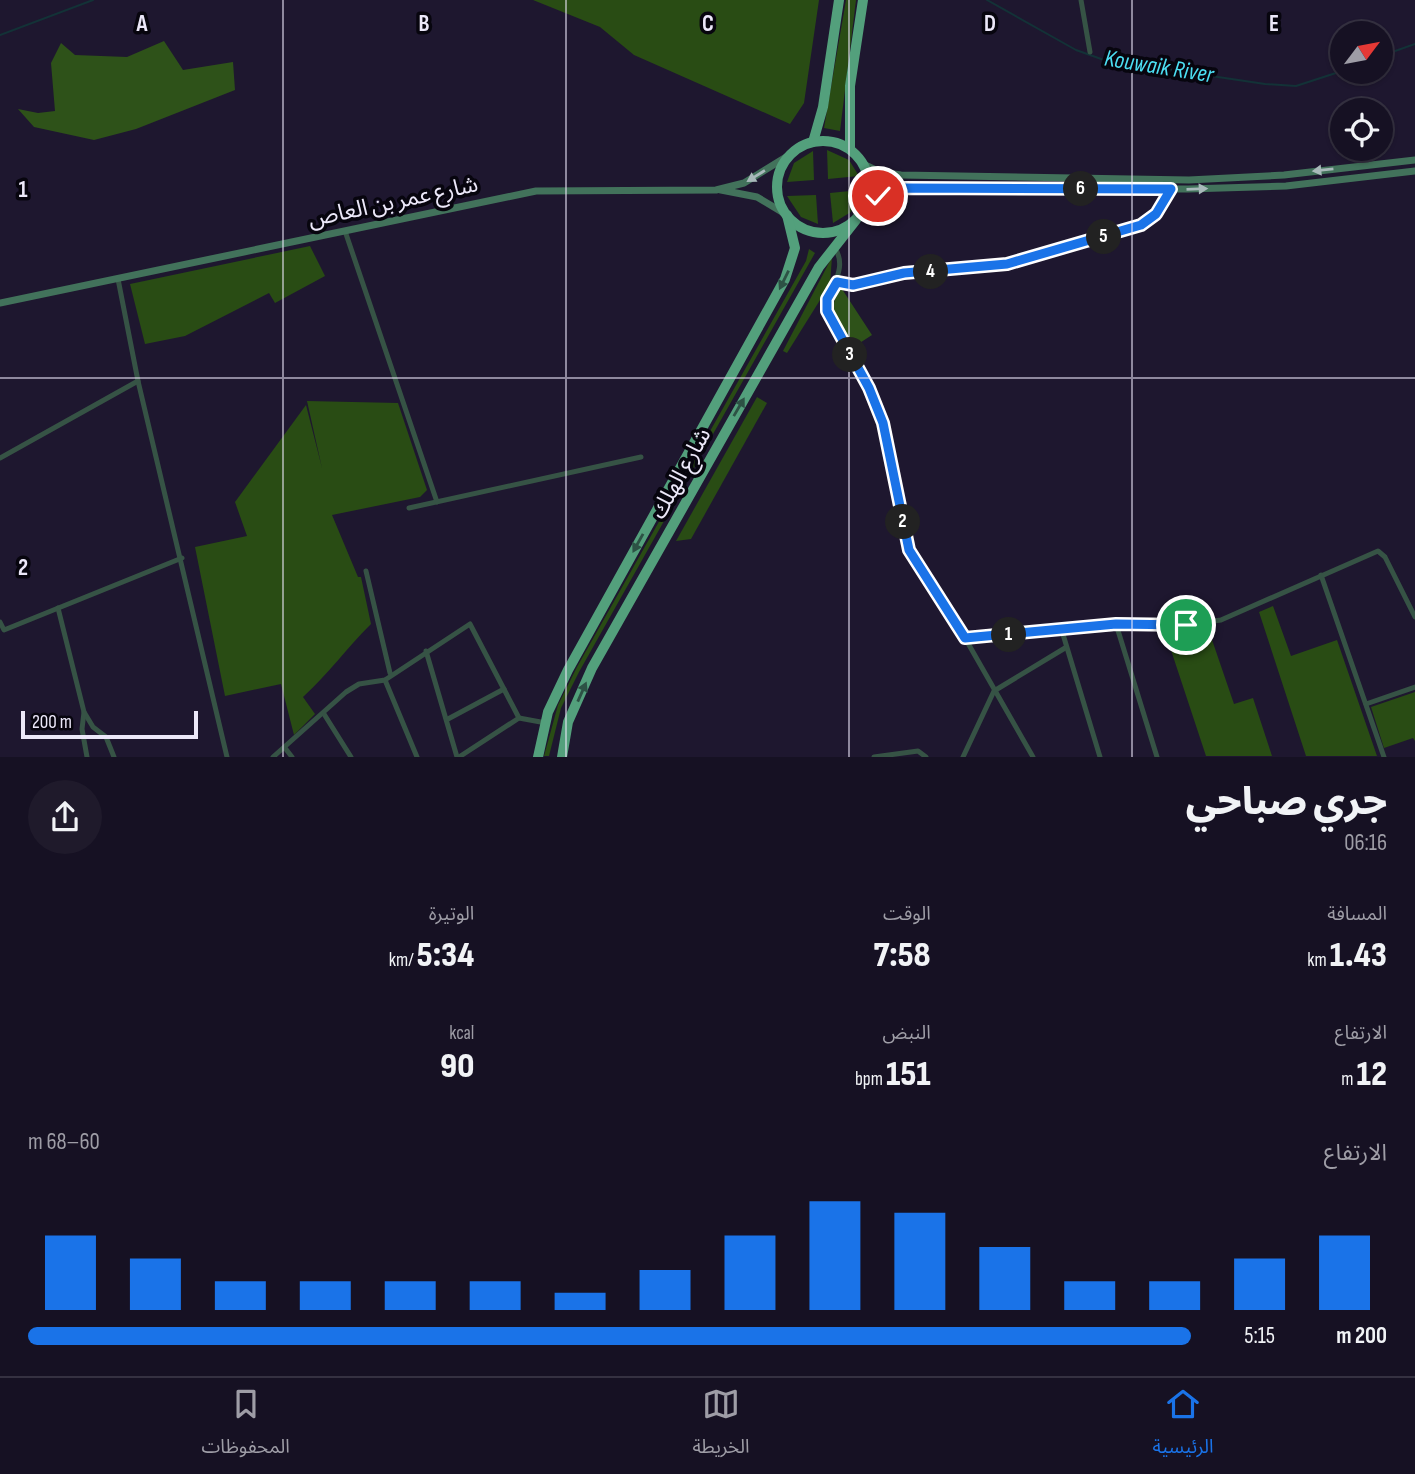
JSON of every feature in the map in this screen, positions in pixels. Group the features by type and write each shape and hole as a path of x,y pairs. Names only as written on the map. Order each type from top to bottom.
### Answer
{"highway":[{"path":"813,142 823,107 839,0"},
{"path":"850,149 850,86 863,0"},
{"path":"813,142 835,143 850,149 863,164 869,186 865,207 856,220 843,229 820,232 798,225 787,215 777,190 783,164 791,154 813,142"},
{"name":"شارع الهلك","path":"538,757 546,723 568,670 785,279 794,248 787,215"},
{"name":"شارع الهلك","path":"562,757 568,722 592,668 834,245 856,220"}],"main road":[{"name":"شارع عمر بن العاص","path":"0,303 536,191 716,190 744,183 791,154"},
{"path":"863,164 880,172 901,175 1189,180 1284,175 1415,160"},
{"path":"865,207 878,196 901,188 1171,189 1286,186 1415,171"},
{"path":"716,190 757,198 787,215"}],"street":[{"path":"1082,0 1090,52"},
{"path":"837,282 853,285 904,273 1007,264 1141,225 1156,214 1171,189"},
{"path":"345,231 437,502"},
{"path":"834,245 839,254 837,282 827,299 827,311 869,388 883,423 909,550 965,638 1033,757"},
{"path":"118,279 138,381 227,757"},
{"path":"0,458 138,381"},
{"path":"409,508 642,457"},
{"path":"965,638 1116,624 1186,625 1221,621 1372,552 1382,552 1415,617"},
{"path":"0,622 4,630 182,558"},
{"path":"366,571 390,673"},
{"path":"1321,575 1384,757"},
{"path":"58,608 84,712 93,727 106,737 114,757"},
{"path":"273,757 359,684 385,680 390,673 470,624 519,718"},
{"path":"1116,624 1157,757"},
{"path":"1062,631 1100,757"},
{"path":"963,757 978,731 994,691 1065,648"},
{"path":"426,651 458,757 519,718 546,723"},
{"path":"385,680 417,757"},
{"path":"1366,704 1415,687"},
{"path":"448,719 504,689"},
{"path":"84,712 82,729 87,757"},
{"path":"324,714 351,757"},
{"path":"285,748 292,757"},
{"path":"874,757 918,751 926,757"}],"green space":[{"path":"533,0 819,0 804,103 790,124 634,55 600,27"},
{"path":"846,0 856,0 840,131 824,128"},
{"path":"164,41 183,70 233,62 235,90 136,129 94,140 34,127 18,109 38,113 55,111 51,63 61,43 75,55 127,57"},
{"path":"827,150 849,160 859,176 828,179"},
{"path":"813,151 814,180 787,182 794,163"},
{"path":"860,190 851,212 833,223 830,193"},
{"path":"816,195 818,224 801,217 787,196"},
{"path":"310,246 325,276 275,303 269,293 185,336 145,344 130,284"},
{"path":"809,249 815,253 579,672 561,708 549,756 544,756 558,705 577,667 806,261"},
{"path":"832,257 830,284 787,353 783,351"},
{"path":"840,286 872,335 852,348 838,325 834,311"},
{"path":"757,397 767,403 691,539 676,541"},
{"path":"307,401 398,403 427,490 420,497 332,515 358,577 361,577 371,624 303,697 315,714 294,735 281,684 225,696 195,547 247,536 235,502 306,405 322,468"},
{"path":"1273,606 1291,656 1337,640 1377,756 1306,756 1259,612"},
{"path":"1165,632 1210,634 1234,704 1253,698 1272,756 1206,756"},
{"path":"1415,692 1415,741 1413,738 1384,748 1371,707"}],"waterway":[{"name":"Kouwaik River","path":"0,35 93,0"},
{"name":"Kouwaik River","path":"987,0 1076,50 1104,60 1265,84 1296,86 1330,75"},
{"name":"Kouwaik River","path":"1393,52 1415,44"}],"route":[{"path":"878,196 901,188 1171,189 1156,214 1135,228 998,266 947,272 904,273 853,285 837,282 827,299 827,311 830,321 869,388 883,423 909,550 965,638 1116,624 1186,625"}]}
